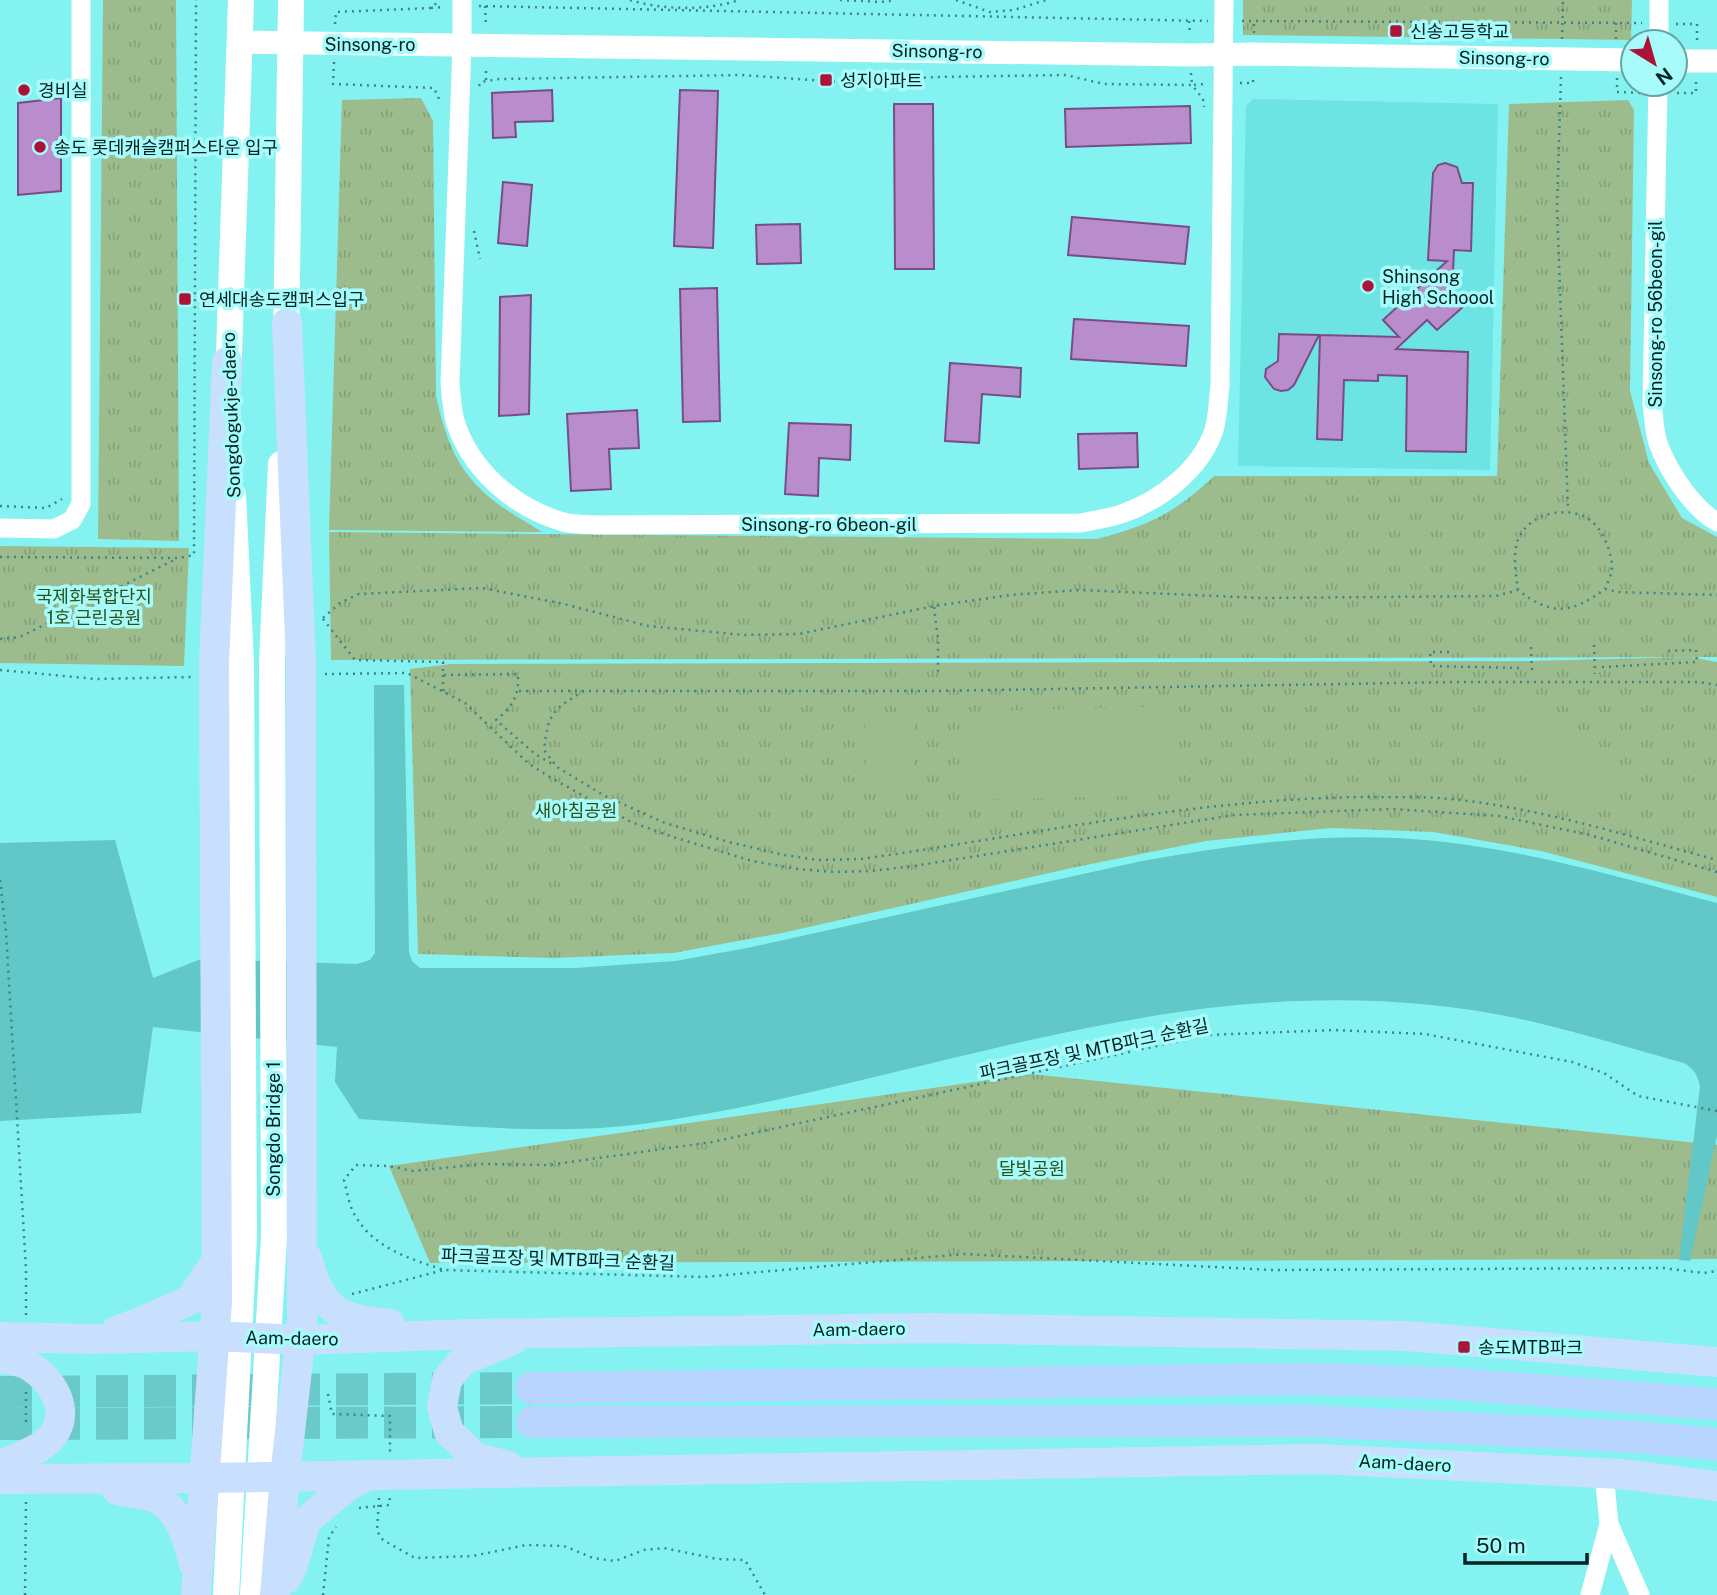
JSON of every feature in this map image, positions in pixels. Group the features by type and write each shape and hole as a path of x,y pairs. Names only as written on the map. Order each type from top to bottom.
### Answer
{"highway":[{"path":"531,1388 1314,1379 1444,1383 1717,1404"},
{"path":"532,1422 1309,1421 1596,1435 1717,1444"}],"main road":[{"name":"Songdogukje-daero","path":"227,362 241,0"},
{"path":"277,1595 285,1476 302,1325 287,663 291,0"},
{"path":"197,1585 218,1302 216,1262 228,663 227,362"},
{"name":"Songdo Bridge 1","path":"226,1595 244,1237 228,663"},
{"name":"Songdo Bridge 1","path":"253,1595 274,1237 287,663"},
{"path":"300,1216 307,1259 314,1279 325,1300 334,1309 355,1320 473,1334"},
{"path":"93,1339 190,1300 216,1262"},
{"name":"Aam-daero","path":"0,1336 93,1339 215,1336 299,1340 473,1334 930,1328 1394,1336 1717,1362"},
{"path":"530,1333 462,1361 447,1380 442,1407 449,1432 475,1457 530,1472"},
{"path":"0,1358 29,1365 48,1380 59,1397 60,1412 56,1431 44,1444 0,1465"},
{"name":"Aam-daero","path":"0,1479 285,1476 374,1486 530,1472 1320,1459 1604,1473 1717,1486"},
{"path":"66,1478 155,1498 170,1508 186,1534 197,1585"},
{"path":"277,1595 293,1564 306,1521 345,1488 374,1486"}],"street":[{"path":"0,528 54,529 72,520 81,504 81,0"},
{"name":"Sinsong-ro 6beon-gil","path":"462,0 450,383 455,420 473,459 499,487 535,510 562,522 597,526 1081,523 1123,514 1155,499 1178,481 1197,460 1214,430 1220,386 1224,0"},
{"path":"1659,0 1659,28"},
{"name":"Sinsong-ro","path":"241,42 1619,60"},
{"path":"1689,61 1717,61"},
{"name":"Sinsong-ro 56beon-gil","path":"1658,98 1651,404 1658,443 1677,479 1688,498 1717,522"},
{"path":"1604,1473 1609,1524 1640,1595"},
{"path":"1590,1595 1609,1524"}],"path":[{"path":"0,557 179,558 194,555 196,0"},
{"path":"335,30 336,12 431,8 440,0"},
{"path":"630,0 641,4 701,7 739,0"},
{"path":"840,0 897,0"},
{"path":"956,0 990,12 1014,10 1045,0"},
{"path":"1562,40 1563,0"},
{"path":"485,6 1189,21"},
{"path":"1254,20 1616,23"},
{"path":"335,52 333,84 434,88 439,99"},
{"path":"1561,66 1557,207 1568,511"},
{"path":"477,89 481,82 499,79 742,75 840,82 936,76 1066,75 1104,84 1192,85 1203,99 1204,110"},
{"path":"473,228 480,258"},
{"path":"0,506 46,508 65,497"},
{"path":"1568,511 1591,520 1607,542 1612,569 1605,589 1587,602 1559,610 1536,604 1518,590 1515,568 1517,541 1526,527 1543,515 1568,511"},
{"path":"0,639 20,637 179,558"},
{"path":"322,630 323,618 340,603 359,594 482,588 564,604 648,626 744,635 799,634 934,606 1010,595 1080,590 1261,598 1496,596 1518,590"},
{"path":"1605,589 1619,592 1717,595"},
{"path":"934,606 938,674"},
{"path":"323,618 355,660 443,662 443,691 465,703 530,764 598,805 631,822 673,838 752,860 798,869 834,872 914,866 1073,838 1234,815 1392,810 1499,816 1590,835 1717,872"},
{"path":"1594,645 1595,674"},
{"path":"1531,647 1532,673"},
{"path":"1602,667 1696,662 1696,650 1665,652"},
{"path":"1449,652 1430,652 1431,666 1523,668"},
{"path":"0,670 96,679 162,677"},
{"path":"443,675 518,674 519,691 508,710 496,720 535,754 605,796 666,823 729,842 818,860 861,859 1232,803 1309,797 1439,798 1505,808 1606,830 1717,860"},
{"path":"519,691 937,691 1456,682 1699,682 1717,685"},
{"path":"557,767 544,750 547,725 559,706 584,691"},
{"path":"0,880 6,932 18,1125 26,1269 26,1322"},
{"name":"파크골프장 및 MTB파크 순환길","path":"1717,1111 1638,1096 1604,1073 1572,1062 1426,1034 1334,1030 1208,1035 712,1142 549,1165 482,1164 413,1171 389,1166 356,1165 344,1180 355,1216 378,1243 444,1270 704,1277 964,1254 1273,1270 1662,1268 1704,1273 1717,1271"},
{"path":"353,1293 444,1270"},
{"path":"26,1389 26,1429"},
{"path":"328,1394 332,1414 390,1416 390,1455"},
{"path":"374,1486 378,1505 377,1531 383,1540 415,1558 472,1556 526,1545 564,1546 593,1558 615,1561 645,1550 664,1548 717,1559 744,1560 765,1595"},
{"path":"25,1595 26,1496"},
{"path":"353,1509 389,1505 390,1497"},
{"path":"323,1595 329,1537 341,1519"}],"shaded area":[{"name":"Shinsong High Schoool","path":"1253,99 1498,104 1490,470 1238,466 1246,106"},
{"path":"374,685 404,685 409,952 412,961 420,968 575,968 675,961 747,948 1142,861 1236,846 1332,838 1395,838 1477,846 1558,862 1717,903 1717,1136 1690,1261 1679,1260 1700,1086 1690,1067 1684,1063 1534,1022 1417,1004 1358,1000 1299,1001 1216,1007 1133,1019 724,1110 642,1124 571,1129 501,1128 359,1119 335,1082 337,1047 153,1027 141,1113 0,1121 0,843 115,840 153,978 201,959 357,964 370,960 375,953"}],"green space":[{"path":"103,0 176,0 179,541 98,539"},
{"path":"1243,0 1632,0 1631,28 1619,28 1619,40 1243,35"},
{"path":"421,98 433,121 436,395 441,418 453,451 479,488 542,532 329,530 342,100"},
{"path":"1628,100 1634,110 1630,391 1649,463 1682,518 1717,537 1717,657 331,660 329,532 1097,539 1132,529 1173,509 1214,476 1497,476 1509,104"},
{"name":"국제화복합단지 1호 근린공원","path":"0,546 189,548 184,666 0,663"},
{"name":"새아침공원","path":"1690,657 1717,662 1717,897 1541,851 1433,832 1331,828 1206,841 1076,867 782,933 673,953 554,958 418,954 410,669 451,664 1528,661"},
{"path":"1512,696 1524,696 1537,701 1605,761 1614,782 1610,796 1600,807 1587,812 1569,808 1494,742 1492,714"},
{"path":"1170,706 1171,795 961,800 960,712"},
{"path":"913,713 913,794 866,794 865,714"},
{"name":"달빛공원","path":"1030,1074 1717,1145 1717,1259 430,1263 389,1166"}],"building":[{"path":"552,90 553,121 515,122 516,137 493,138 492,93"},
{"path":"680,90 718,91 713,248 674,246"},
{"name":"송도 롯데캐슬캠퍼스타운 입구","path":"61,98 61,191 18,195 18,103"},
{"path":"894,104 933,104 934,269 895,269"},
{"path":"1190,106 1191,143 1066,147 1065,109"},
{"path":"1445,163 1457,167 1462,183 1473,183 1471,251 1454,250 1452,293 1464,306 1437,330 1427,320 1396,349 1468,352 1466,452 1406,451 1407,376 1378,375 1378,381 1344,380 1342,440 1317,439 1320,335 1399,337 1383,320 1447,261 1428,260 1433,173 1438,165"},
{"path":"503,182 532,185 527,246 498,243"},
{"path":"1072,217 1189,227 1185,264 1068,255"},
{"path":"800,224 801,263 757,264 756,225"},
{"path":"717,288 720,421 683,422 680,289"},
{"path":"531,295 529,414 499,416 500,297"},
{"path":"1074,319 1189,326 1186,366 1071,359"},
{"path":"1279,334 1319,335 1294,385 1281,391 1274,389 1265,377 1266,369 1278,361"},
{"path":"950,363 1021,368 1020,397 982,394 979,443 945,441"},
{"path":"637,410 639,448 609,449 611,489 571,491 567,414"},
{"path":"789,423 851,425 850,460 819,458 818,496 785,494"},
{"path":"1137,433 1138,467 1079,469 1078,434"}],"tunnel":[{"path":"0,1392 531,1388"},
{"path":"0,1424 532,1422"}],"place":[{"name":"신송고등학교","path":"1396,31"},
{"name":"성지아파트","path":"826,80"},
{"name":"경비실","path":"24,90"},
{"name":"송도 롯데캐슬캠퍼스타운 입구","path":"40,147"},
{"name":"Shinsong High Schoool","path":"1368,286"},
{"name":"연세대송도캠퍼스입구","path":"185,299"},
{"name":"송도MTB파크","path":"1464,1347"}]}
